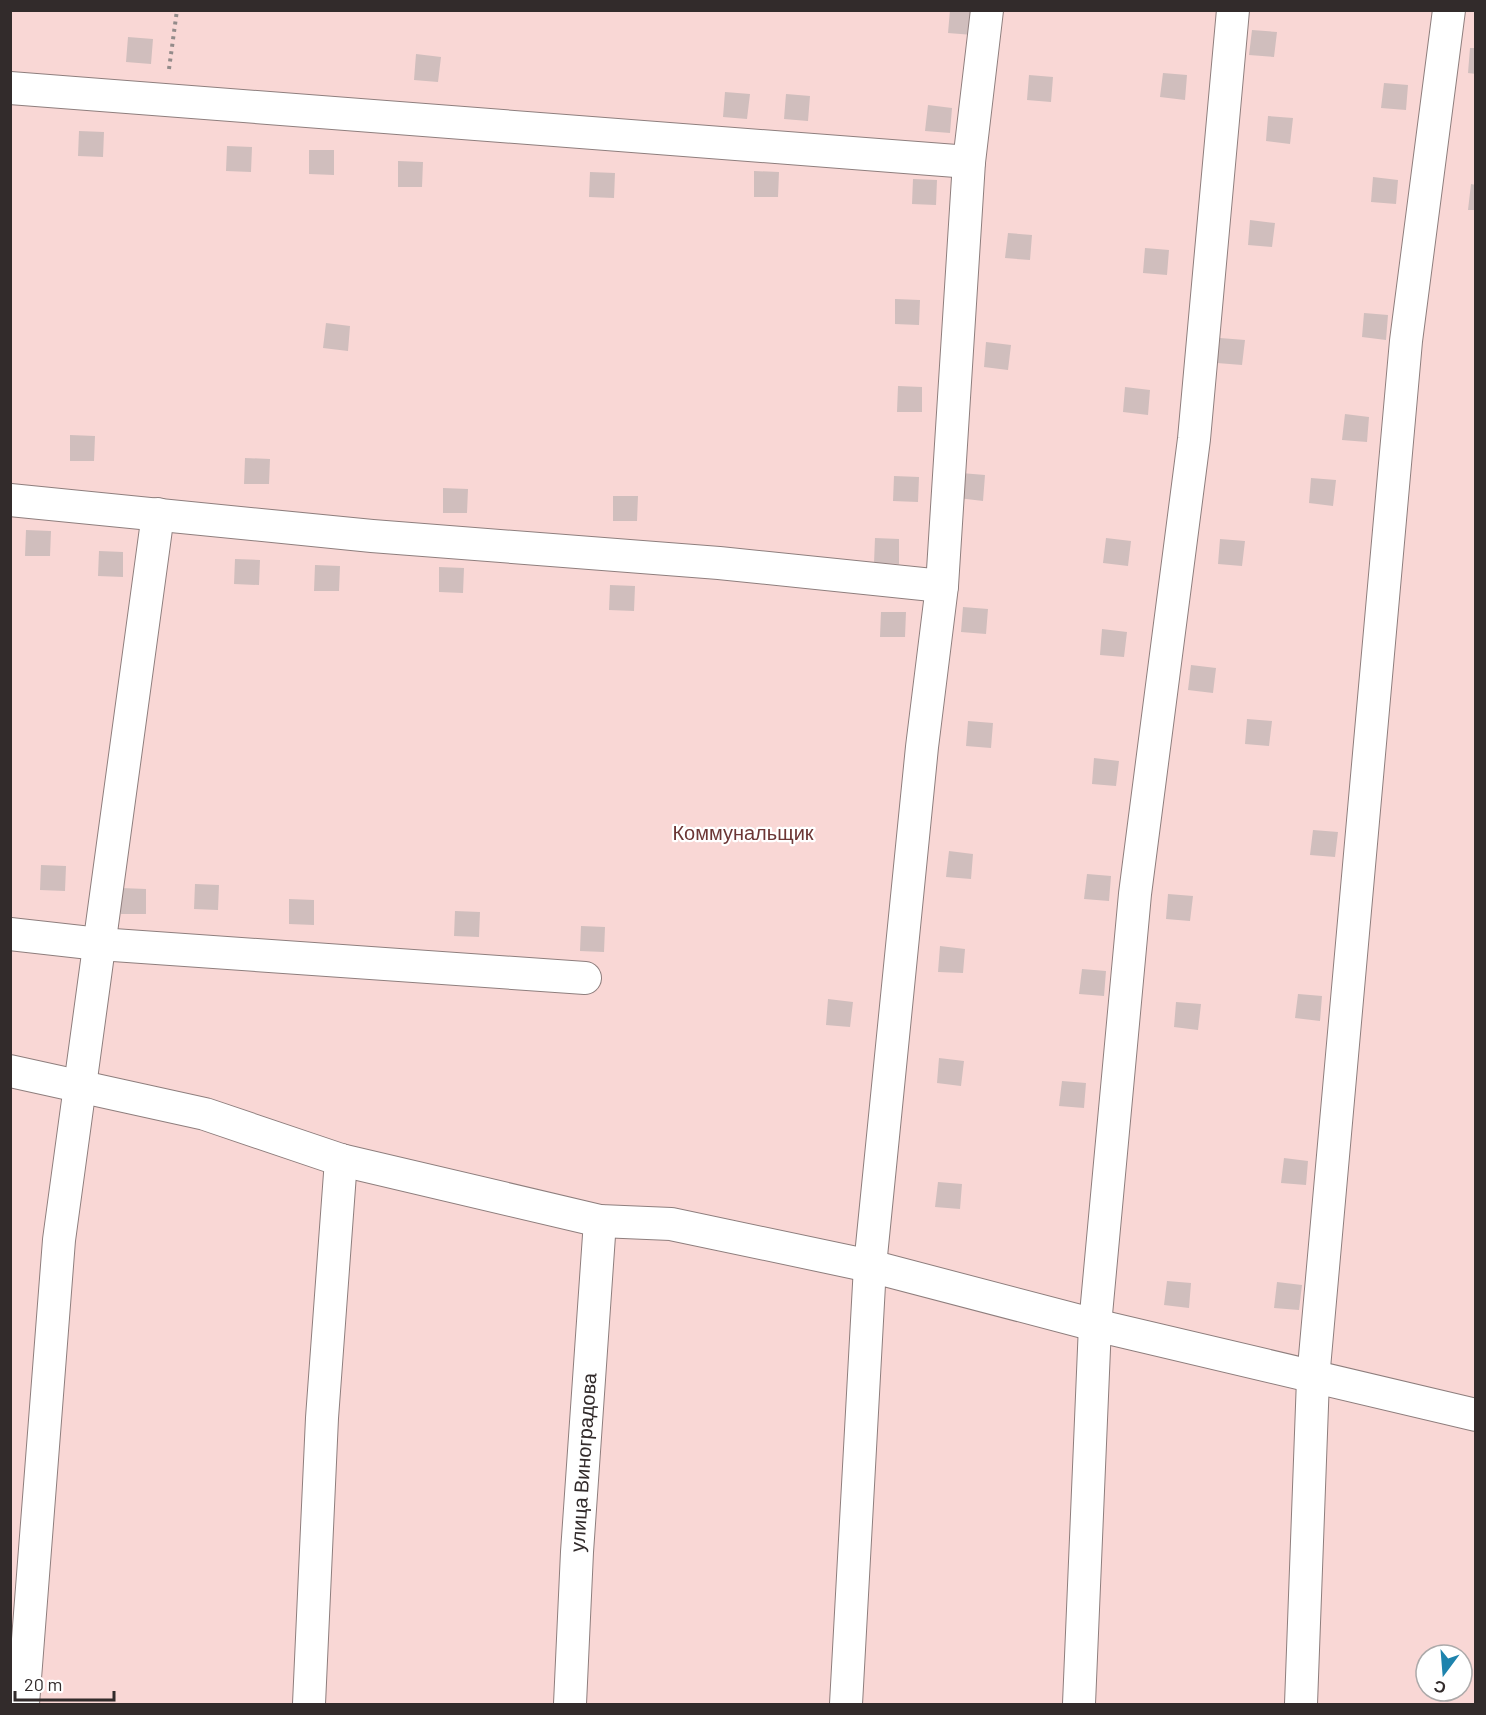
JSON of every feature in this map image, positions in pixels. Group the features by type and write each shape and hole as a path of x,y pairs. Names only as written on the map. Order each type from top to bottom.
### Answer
{"street":[{"path":"846,1704 870,1266 922,747 942,586 969,162 987,10"},
{"path":"1079,1704 1095,1325 1135,894 1194,439 1233,10"},
{"path":"1301,1704 1313,1379 1406,341 1449,10"},
{"path":"10,88 969,162"},
{"path":"10,500 384,537 719,563 942,586"},
{"path":"23,1704 58,1240 158,514"},
{"path":"10,934 99,944 585,978"},
{"path":"10,1071 206,1114 341,1160 600,1221 671,1224 870,1266 1313,1379 1476,1415"},
{"path":"309,1704 322,1418 341,1160"},
{"name":"улица Виноградова","path":"570,1704 577,1552 600,1221"}],"path":[{"path":"165,101 177,10"}],"green space":[{"name":"Коммунальщик","path":"11,11 1475,11 1475,1704 11,1704"}],"building":[{"path":"950,10 975,11 973,35 948,33"},
{"path":"1252,30 1277,32 1274,57 1249,55"},
{"path":"128,37 153,39 151,64 126,62"},
{"path":"1470,48 1476,48 1476,74 1468,73"},
{"path":"416,54 441,57 438,82 414,80"},
{"path":"1163,73 1187,75 1185,100 1160,97"},
{"path":"1029,75 1053,77 1051,102 1027,100"},
{"path":"1384,83 1408,85 1406,110 1381,108"},
{"path":"725,92 750,94 747,119 723,117"},
{"path":"786,94 810,96 808,121 784,119"},
{"path":"928,105 952,108 950,133 925,131"},
{"path":"1268,116 1293,118 1290,144 1266,141"},
{"path":"79,131 104,132 103,157 78,156"},
{"path":"227,146 252,147 251,172 226,171"},
{"path":"309,150 334,150 334,175 309,174"},
{"path":"398,161 423,162 422,187 398,187"},
{"path":"754,171 779,172 778,197 754,197"},
{"path":"590,172 615,173 614,198 589,197"},
{"path":"1373,177 1398,180 1396,204 1371,202"},
{"path":"913,179 937,180 936,205 912,204"},
{"path":"1471,184 1476,185 1476,210 1468,210"},
{"path":"1250,220 1275,223 1272,247 1248,245"},
{"path":"1008,233 1032,235 1030,260 1005,258"},
{"path":"1145,248 1169,250 1167,275 1143,273"},
{"path":"895,299 920,300 919,325 895,324"},
{"path":"1364,313 1388,315 1386,340 1362,337"},
{"path":"326,323 350,326 348,351 323,348"},
{"path":"1220,338 1245,340 1242,365 1217,363"},
{"path":"986,342 1011,345 1008,370 984,367"},
{"path":"898,386 922,387 922,412 897,412"},
{"path":"1125,387 1150,390 1148,415 1123,412"},
{"path":"1345,414 1369,417 1367,442 1342,440"},
{"path":"70,435 95,436 94,461 70,461"},
{"path":"245,458 270,459 269,484 244,484"},
{"path":"961,473 985,475 983,501 958,498"},
{"path":"894,476 919,477 918,502 893,501"},
{"path":"1311,478 1336,480 1333,506 1309,503"},
{"path":"443,488 468,489 467,513 443,513"},
{"path":"613,496 638,496 637,521 613,521"},
{"path":"26,530 51,531 50,556 25,556"},
{"path":"875,538 899,539 899,564 874,563"},
{"path":"1106,538 1131,541 1128,566 1103,563"},
{"path":"1220,539 1245,541 1242,566 1218,564"},
{"path":"99,551 123,552 123,577 98,576"},
{"path":"235,559 260,560 259,585 234,584"},
{"path":"315,565 340,566 339,591 314,591"},
{"path":"439,567 464,568 463,593 439,592"},
{"path":"610,585 635,586 634,611 609,610"},
{"path":"963,607 988,609 986,634 961,632"},
{"path":"881,612 906,612 905,637 880,637"},
{"path":"1102,629 1127,632 1124,657 1100,655"},
{"path":"1191,665 1216,668 1213,693 1188,690"},
{"path":"1247,719 1272,721 1269,746 1245,744"},
{"path":"968,721 993,723 991,748 966,746"},
{"path":"1094,758 1119,761 1116,786 1092,784"},
{"path":"1313,830 1338,832 1335,857 1310,855"},
{"path":"949,851 973,854 971,879 946,877"},
{"path":"41,865 66,866 65,891 40,890"},
{"path":"1087,874 1111,876 1109,901 1084,899"},
{"path":"195,884 219,885 218,910 194,909"},
{"path":"121,888 146,889 146,914 121,914"},
{"path":"1168,894 1193,896 1190,921 1166,919"},
{"path":"289,899 314,900 314,925 289,924"},
{"path":"455,911 480,912 479,937 454,936"},
{"path":"581,926 605,927 604,952 580,951"},
{"path":"940,946 965,949 963,973 938,972"},
{"path":"1082,969 1106,971 1104,996 1079,994"},
{"path":"1298,994 1322,996 1320,1021 1295,1018"},
{"path":"828,999 853,1002 850,1027 826,1025"},
{"path":"1176,1002 1201,1004 1198,1030 1174,1027"},
{"path":"939,1058 964,1061 961,1086 937,1083"},
{"path":"1062,1081 1086,1083 1084,1108 1059,1106"},
{"path":"1284,1158 1308,1161 1306,1185 1281,1183"},
{"path":"938,1182 962,1184 960,1209 935,1207"},
{"path":"1167,1281 1191,1283 1189,1308 1164,1305"},
{"path":"1277,1282 1302,1285 1299,1310 1274,1308"}]}
